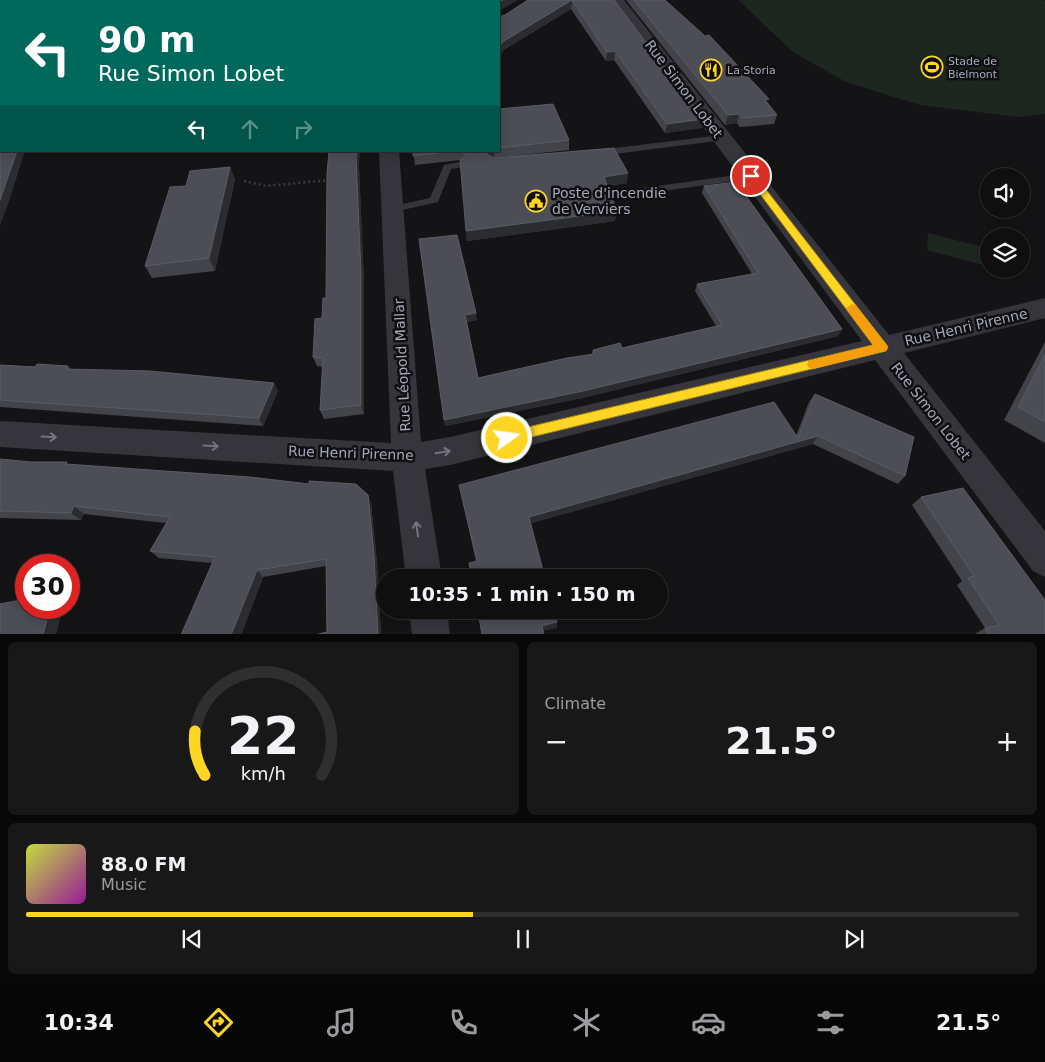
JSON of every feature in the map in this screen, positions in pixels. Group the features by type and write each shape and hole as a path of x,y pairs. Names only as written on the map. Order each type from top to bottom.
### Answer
{"street":[{"name":"Rue Simon Lobet","path":"616,0 1045,559"},
{"name":"Rue Léopold Mallar","path":"390,152 407,458 423,569"},
{"name":"Rue Henri Pirenne","path":"0,434 407,458 450,451 1045,308"},
{"path":"429,619 431,634"}],"lane":[{"path":"589,154 721,138"},
{"path":"393,209 434,200 448,167 460,165"},
{"path":"620,194 751,176"}],"path":[{"path":"244,181 266,186 335,179"}],"shaded area":[{"name":"Stade de Bielmont","path":"738,0 1043,0 1045,2 1045,114 1019,117 920,105 846,82 793,52"},
{"path":"928,233 980,246 980,264 927,250"}],"building":[{"path":"528,0 572,0 500,45 500,17"},
{"path":"572,0 614,0 704,119 667,124 615,51 607,52"},
{"path":"634,0 665,0 705,36 709,35 769,99 765,100 777,115 742,118 739,114 728,115"},
{"path":"553,104 569,140 500,148 500,109"},
{"name":"Poste d'incendie de Verviers","path":"614,148 628,173 604,177 617,211 466,231 460,160 466,155 462,152 489,152 487,154 494,158"},
{"path":"0,152 17,152 0,200"},
{"path":"329,152 357,152 361,274 361,405 320,410 323,358 313,357 315,319 322,318 323,298 326,298"},
{"path":"413,152 445,152 413,156"},
{"path":"230,167 209,258 145,266 170,187 186,186 190,171"},
{"path":"736,182 842,329 583,391 444,420 419,239 457,235 476,313 465,315 478,378 567,358 594,354 593,350 620,343 622,348 722,325 697,284 758,273 704,186"},
{"path":"1045,355 1045,422 1018,407"},
{"path":"37,364 68,366 66,369 150,371 274,383 259,418 0,400 0,365 35,367"},
{"path":"815,394 914,437 905,476 818,436 529,517 543,569 470,569 469,563 477,561 459,485 774,402 798,438"},
{"path":"0,459 31,462 67,462 66,464 250,477 309,484 309,481 356,484 368,495 374,555 378,634 319,634 327,632 326,559 257,570 231,634 181,634 215,557 150,551 170,517 74,506 71,513 0,511"},
{"path":"963,488 1045,600 1045,634 988,634 985,628 999,625 968,578 974,576 921,497"},
{"path":"15,601 15,619 47,619 43,634 0,634 0,604"},
{"path":"479,619 556,619 557,622 542,626 544,634 482,634"}],"slow traffic":[{"path":"813,364 882,347 852,308"}],"place":[{"name":"Stade de Bielmont","path":"932,67"},
{"name":"La Storia","path":"711,70"},
{"name":"Poste d'incendie de Verviers","path":"536,201"}],"route":[{"path":"507,438 882,347 751,176"}]}
